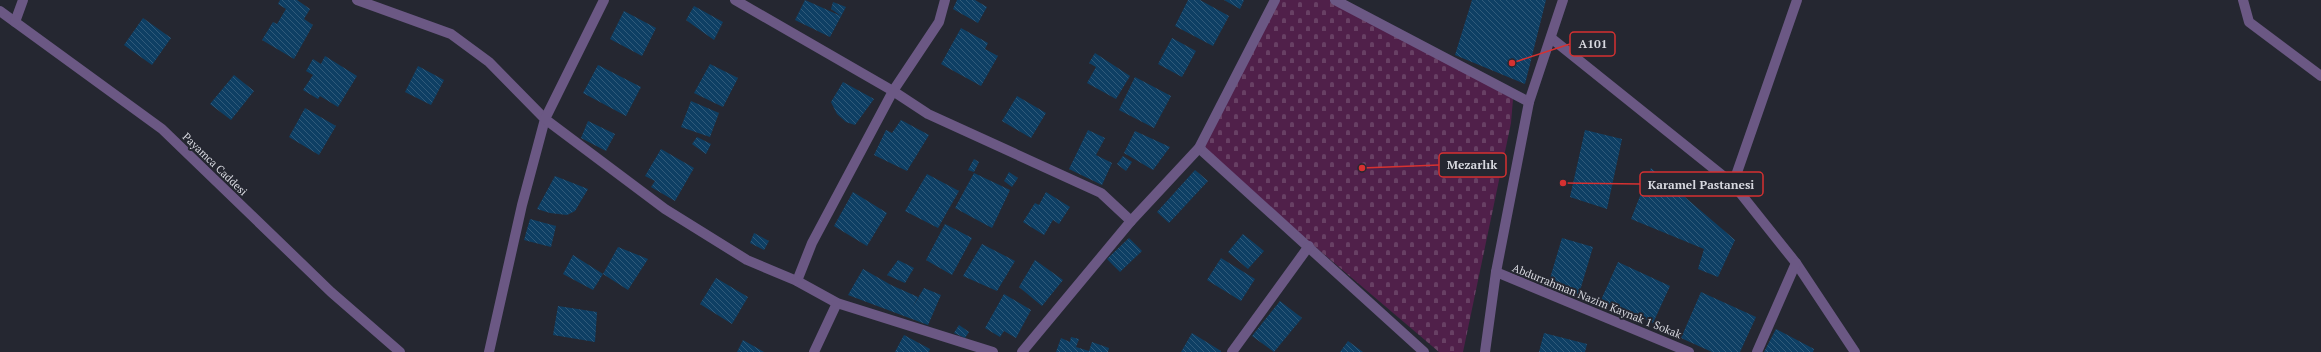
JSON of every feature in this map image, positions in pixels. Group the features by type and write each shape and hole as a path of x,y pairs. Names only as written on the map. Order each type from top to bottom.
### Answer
{"street":[{"path":"15,22 23,0"},
{"path":"357,0 451,34 489,62 545,119 665,209 747,260 797,281 838,304 993,352"},
{"path":"489,352 522,205 545,119 604,0"},
{"path":"735,0 893,91 928,114 1101,193 1131,222"},
{"path":"797,281 812,243 893,91 939,22 945,0"},
{"path":"1022,352 1131,222 1199,148 1275,0"},
{"path":"1335,0 1529,102"},
{"path":"1485,352 1496,272 1529,102 1563,0"},
{"path":"1733,184 1797,0"},
{"path":"2243,0 2249,22 2321,76"},
{"name":"Payamca Caddesi","path":"0,10 162,129 331,292 400,352"},
{"path":"1551,38 1733,184 1796,263 1855,352"},
{"path":"1199,148 1309,246 1424,352"},
{"path":"1232,352 1309,246"},
{"path":"1757,352 1796,263"},
{"name":"Abdurrahman Nazim Kaynak 1 Sokak","path":"1496,272 1689,352"},
{"path":"814,352 838,304"}],"green space":[{"path":"1275,0 1335,0 1513,99 1511,123 1463,352 1439,352 1199,148"}],"building":[{"path":"280,0 297,0 310,9 304,19 313,25 294,59 262,40 273,22 277,24 286,9 278,4"},
{"path":"805,0 841,16 831,9 833,2 846,7 830,37 795,20"},
{"path":"957,0 975,0 987,7 978,23 953,9"},
{"path":"1188,0 1200,0 1229,16 1213,46 1175,26"},
{"path":"1224,0 1244,0 1240,9"},
{"path":"1472,0 1546,0 1525,84 1455,55"},
{"path":"694,6 723,22 714,40 686,20"},
{"path":"624,11 656,28 642,56 610,39"},
{"path":"143,18 171,38 152,65 124,45"},
{"path":"961,28 988,43 985,49 998,56 981,86 941,64"},
{"path":"1172,38 1196,51 1182,77 1158,64"},
{"path":"1095,53 1130,76 1116,99 1087,83 1096,67 1089,63"},
{"path":"325,56 357,76 338,107 320,96 318,99 303,90 313,75 306,71 313,59 321,64"},
{"path":"710,64 738,78 723,107 694,93"},
{"path":"598,65 641,87 626,116 583,93"},
{"path":"418,66 444,80 431,105 405,92"},
{"path":"234,75 254,91 231,120 210,104"},
{"path":"1135,77 1171,96 1154,128 1119,110"},
{"path":"843,82 874,99 855,125 846,122 837,114 831,102"},
{"path":"1017,96 1046,113 1031,138 1002,121"},
{"path":"691,101 719,113 710,137 681,127"},
{"path":"305,108 336,126 319,155 289,137"},
{"path":"901,120 929,135 907,171 874,155 886,130 892,133"},
{"path":"588,121 615,134 606,151 581,138"},
{"path":"1088,130 1105,138 1096,155 1112,163 1102,185 1069,169"},
{"path":"1585,130 1622,139 1607,209 1570,197"},
{"path":"1135,131 1170,147 1153,170 1124,153"},
{"path":"697,137 711,144 706,154 692,144"},
{"path":"661,149 694,168 675,201 651,187 655,181 645,176"},
{"path":"1123,156 1132,162 1126,171 1117,164"},
{"path":"974,159 979,162 974,172 968,170"},
{"path":"1651,168 1735,240 1718,277 1698,269 1704,249 1631,219"},
{"path":"1195,170 1208,181 1169,223 1157,212"},
{"path":"1009,172 1018,178 1012,187 1004,181"},
{"path":"974,173 1010,190 992,228 955,208"},
{"path":"927,174 959,191 938,228 905,211"},
{"path":"555,176 588,189 575,211 567,215 550,213 537,209"},
{"path":"853,192 887,213 867,246 834,226"},
{"path":"1046,192 1070,207 1059,224 1053,220 1044,235 1023,222 1035,203 1039,205"},
{"path":"530,219 556,226 551,247 524,240"},
{"path":"945,224 972,238 952,275 926,260"},
{"path":"754,233 769,241 764,250 750,243"},
{"path":"1243,234 1264,251 1248,269 1228,252"},
{"path":"1129,238 1142,251 1120,272 1107,259"},
{"path":"1562,238 1593,247 1579,294 1548,285"},
{"path":"982,244 1015,261 997,291 963,276"},
{"path":"618,247 648,259 628,290 603,274"},
{"path":"573,255 603,274 593,290 563,274"},
{"path":"1221,258 1255,279 1241,301 1207,280"},
{"path":"898,260 914,268 905,283 887,275"},
{"path":"1035,260 1063,280 1042,306 1019,287"},
{"path":"1618,262 1670,286 1653,323 1601,300"},
{"path":"863,269 891,285 918,297 912,308 924,288 941,295 928,325 848,295"},
{"path":"716,278 748,297 732,324 700,304"},
{"path":"1701,292 1756,317 1740,352 1712,352 1681,338"},
{"path":"1004,294 1031,310 1016,338 1004,331 1000,337 985,328"},
{"path":"1280,301 1302,318 1274,352 1252,336"},
{"path":"558,306 597,312 595,342 553,335"},
{"path":"959,325 969,332 965,338 954,333"},
{"path":"1776,329 1814,349 1813,352 1764,352"},
{"path":"1192,333 1221,351 1221,352 1181,352"},
{"path":"1544,333 1587,344 1585,352 1539,352"},
{"path":"904,335 930,349 929,352 895,352"},
{"path":"1071,337 1079,339 1076,347 1089,351 1092,342 1109,348 1108,352 1056,352 1061,338 1070,342"},
{"path":"743,340 764,352 737,352"},
{"path":"1348,341 1363,352 1340,352"}],"place":[{"name":"A101","path":"1512,63"},
{"name":"Mezarlık","path":"1362,168"},
{"name":"Karamel Pastanesi","path":"1563,183"}]}
